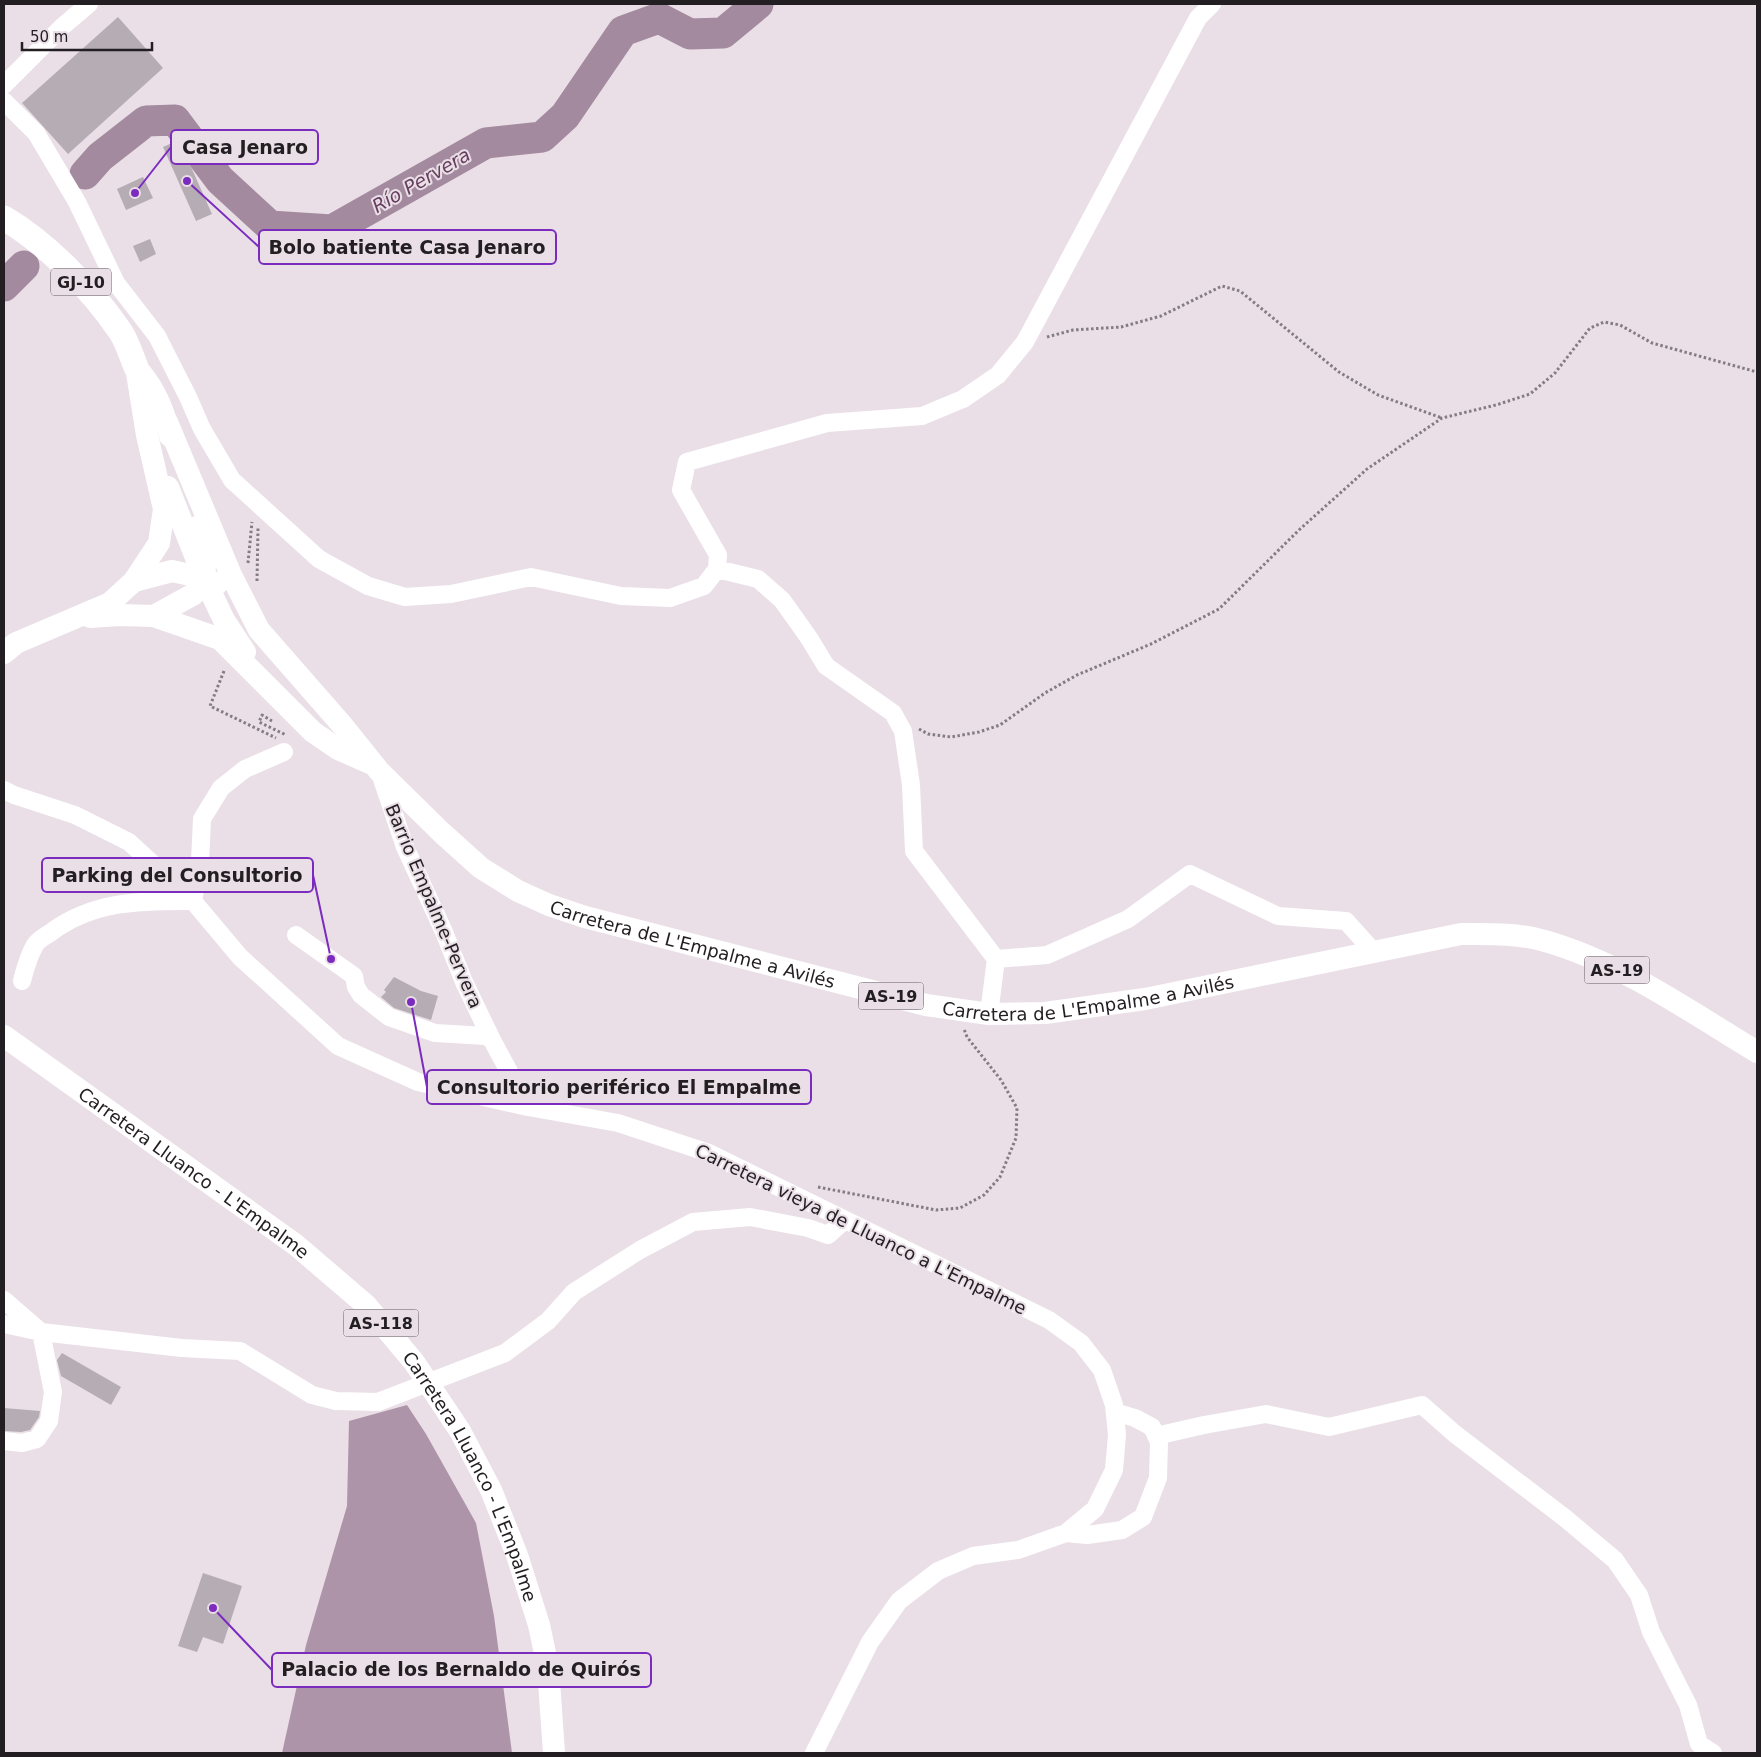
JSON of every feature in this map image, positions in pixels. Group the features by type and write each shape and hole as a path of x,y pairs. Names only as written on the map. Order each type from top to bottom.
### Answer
{"highway":[{"name":"GJ-10","path":"4,218 23,229 78,278 121,332 136,366"}],"main road":[{"path":"136,366 151,386 167,422 181,481 206,554 204,578 194,594 154,616"},
{"path":"8,646 110,603 134,580 159,543 164,509 147,435 136,366"},
{"name":"Carretera de L'Empalme a Avilés","path":"167,422 231,575 259,630 377,768 441,832 481,868 518,891 549,905 585,917 926,1005 989,1014 1045,1013 1145,999 1461,934 1504,934 1543,940 1597,959 1659,993 1757,1052"},
{"path":"147,435 204,578 224,620 268,687"},
{"path":"134,580 172,570 204,578 219,585 266,659 318,716 343,726"},
{"path":"76,618 119,615 154,616 220,639 313,732 338,749 377,768"},
{"name":"Carretera Lluanco - L'Empalme","path":"4,1036 296,1245 366,1305 414,1362 460,1431 491,1490 518,1555 539,1625 548,1667 554,1753"}],"street":[{"path":"4,85 63,26 88,4"},
{"path":"4,101 36,133 77,202 116,283 157,336 202,429 232,480 319,560 368,586 405,597 451,594 531,577 621,596 670,598 704,586 717,569 718,555 680,490 687,462 827,423 922,416 963,399 998,375 1026,342 1198,18 1212,4"},
{"path":"717,569 758,579 782,600 826,666 893,713 903,731 910,776 914,850 996,959 989,1014"},
{"path":"22,980 36,943 66,921 109,905 158,901 193,901 200,862 202,819 221,788 245,770 284,752"},
{"name":"Barrio Empalme-Pervera","path":"377,768 404,847 492,1040 528,1107"},
{"name":"Carretera vieya de Lluanco a L'Empalme","path":"7,793 75,815 129,842 193,901 240,958 338,1046 418,1082 528,1107 618,1123 709,1153 1049,1320 1081,1343 1102,1370 1114,1405 1117,1435 1114,1470 1095,1509 1066,1533 1018,1550 973,1556 938,1571 899,1601 870,1642 814,1753"},
{"path":"996,959 1047,955 1128,919 1190,874 1278,916 1346,921 1373,951"},
{"path":"296,935 354,976 360,995 389,1017 435,1033 486,1036 492,1040"},
{"path":"4,1324 41,1332 182,1348 240,1351 312,1395 336,1401 378,1402 505,1353 548,1321 574,1292 640,1250 693,1222 750,1217 808,1228 828,1235 845,1220"},
{"path":"4,1300 41,1332 52,1392 49,1421 37,1439 22,1442 4,1441"},
{"path":"1156,1436 1266,1414 1329,1427 1422,1405 1455,1434 1565,1518 1615,1560 1638,1595 1651,1632 1688,1705 1699,1744 1713,1753"},
{"path":"1066,1533 1087,1535 1122,1530 1143,1517 1158,1478 1159,1442 1152,1427 1135,1418 1115,1412"}],"path":[{"path":"1026,342 1073,330 1122,327 1162,316 1222,286 1240,291 1339,372 1378,395 1442,418"},
{"path":"893,713 928,734 951,737 979,732 1000,725 1045,692 1077,675 1151,644 1219,609 1299,530 1367,469 1442,418 1496,405 1530,394 1555,373 1590,328 1604,322 1620,325 1652,343 1757,372"},
{"path":"256,589 259,537 257,522"},
{"path":"813,1187 936,1210 960,1208 984,1195 1000,1177 1016,1138 1017,1108 1001,1080 967,1037 956,1009"}],"shaded area":[{"path":"407,1405 426,1434 476,1523 494,1616 512,1753 282,1753 306,1645 347,1506 349,1421"}],"building":[{"path":"118,17 163,68 68,154 22,103"},
{"path":"179,140 212,214 196,221 163,147"},
{"path":"143,177 153,198 126,210 117,189"},
{"path":"150,239 156,254 140,262 133,246"},
{"path":"394,977 421,991 438,996 431,1020 394,1008 381,997"},
{"path":"62,1353 121,1387 111,1405 61,1376 57,1360"},
{"path":"4,1408 40,1411 39,1417 30,1430 21,1432 4,1431"},
{"path":"203,1573 242,1586 223,1644 203,1637 197,1652 178,1646"}],"waterway":[{"name":"Río Pervera","path":"85,174 100,157 146,121 175,120 220,180 270,226 332,230 486,143 542,137 565,116 623,31 659,18 690,34 723,33 758,4"},
{"name":"Río Pervera","path":"4,286 24,266"}],"place":[{"name":"Bolo batiente Casa Jenaro","path":"187,181"},
{"name":"Casa Jenaro","path":"135,193"},
{"name":"Parking del Consultorio","path":"331,959"},
{"name":"Consultorio periférico El Empalme","path":"411,1002"},
{"name":"Palacio de los Bernaldo de Quirós","path":"213,1608"}]}
